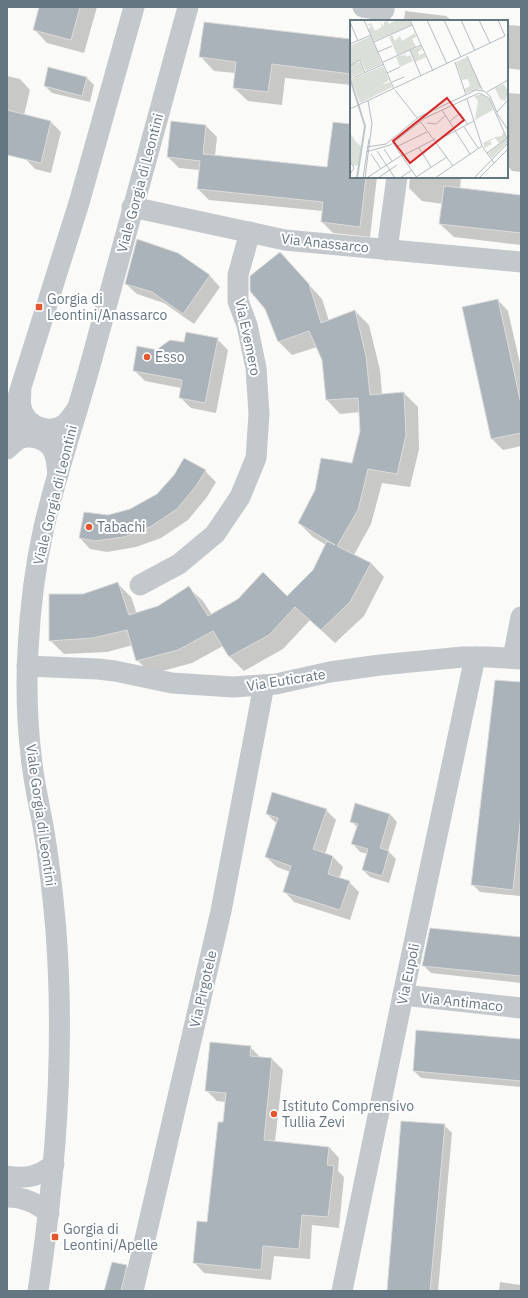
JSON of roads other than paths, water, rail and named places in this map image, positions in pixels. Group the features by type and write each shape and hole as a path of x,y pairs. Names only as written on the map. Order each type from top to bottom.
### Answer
{"street":[{"path":"7,434 79,203 134,7"},
{"name":"Viale Gorgia di Leontini","path":"38,1291 54,1164 60,1072 56,933 44,830 31,757 27,712 29,625 39,553 47,517 188,7"},
{"path":"363,7 385,13"},
{"path":"387,250 397,178"},
{"name":"Via Anassarco","path":"132,207 286,240 521,262"},
{"name":"Via Evemero","path":"140,585 178,564 215,534 240,497 256,458 259,414 256,368 247,325 238,301 238,275 250,232"},
{"path":"21,387 21,405 24,414 34,425 40,428 46,429 59,427 68,422 78,406"},
{"path":"7,449 16,441 26,437 32,437 45,442 53,451 57,463 58,476"},
{"path":"517,658 521,617"},
{"name":"Via Eupoli","path":"342,1291 475,657"},
{"name":"Via Euticrate","path":"27,666 88,668 130,674 160,681 192,685 233,687 288,682 330,672 368,666 454,658 517,658"},
{"name":"Via Pirgotele","path":"133,1291 221,911 264,685"},
{"name":"Via Antimaco","path":"403,995 521,1008"},
{"path":"7,1176 33,1176 54,1164"},
{"path":"7,1197 21,1198 32,1201 49,1213"}],"place":[{"name":"Gorgia di Leontini/Anassarco","path":"39,307"},
{"name":"Esso","path":"147,357"},
{"name":"Tabachi","path":"89,527"},
{"name":"Istituto Comprensivo Tullia Zevi","path":"274,1114"},
{"name":"Gorgia di Leontini/Apelle","path":"55,1237"}]}
